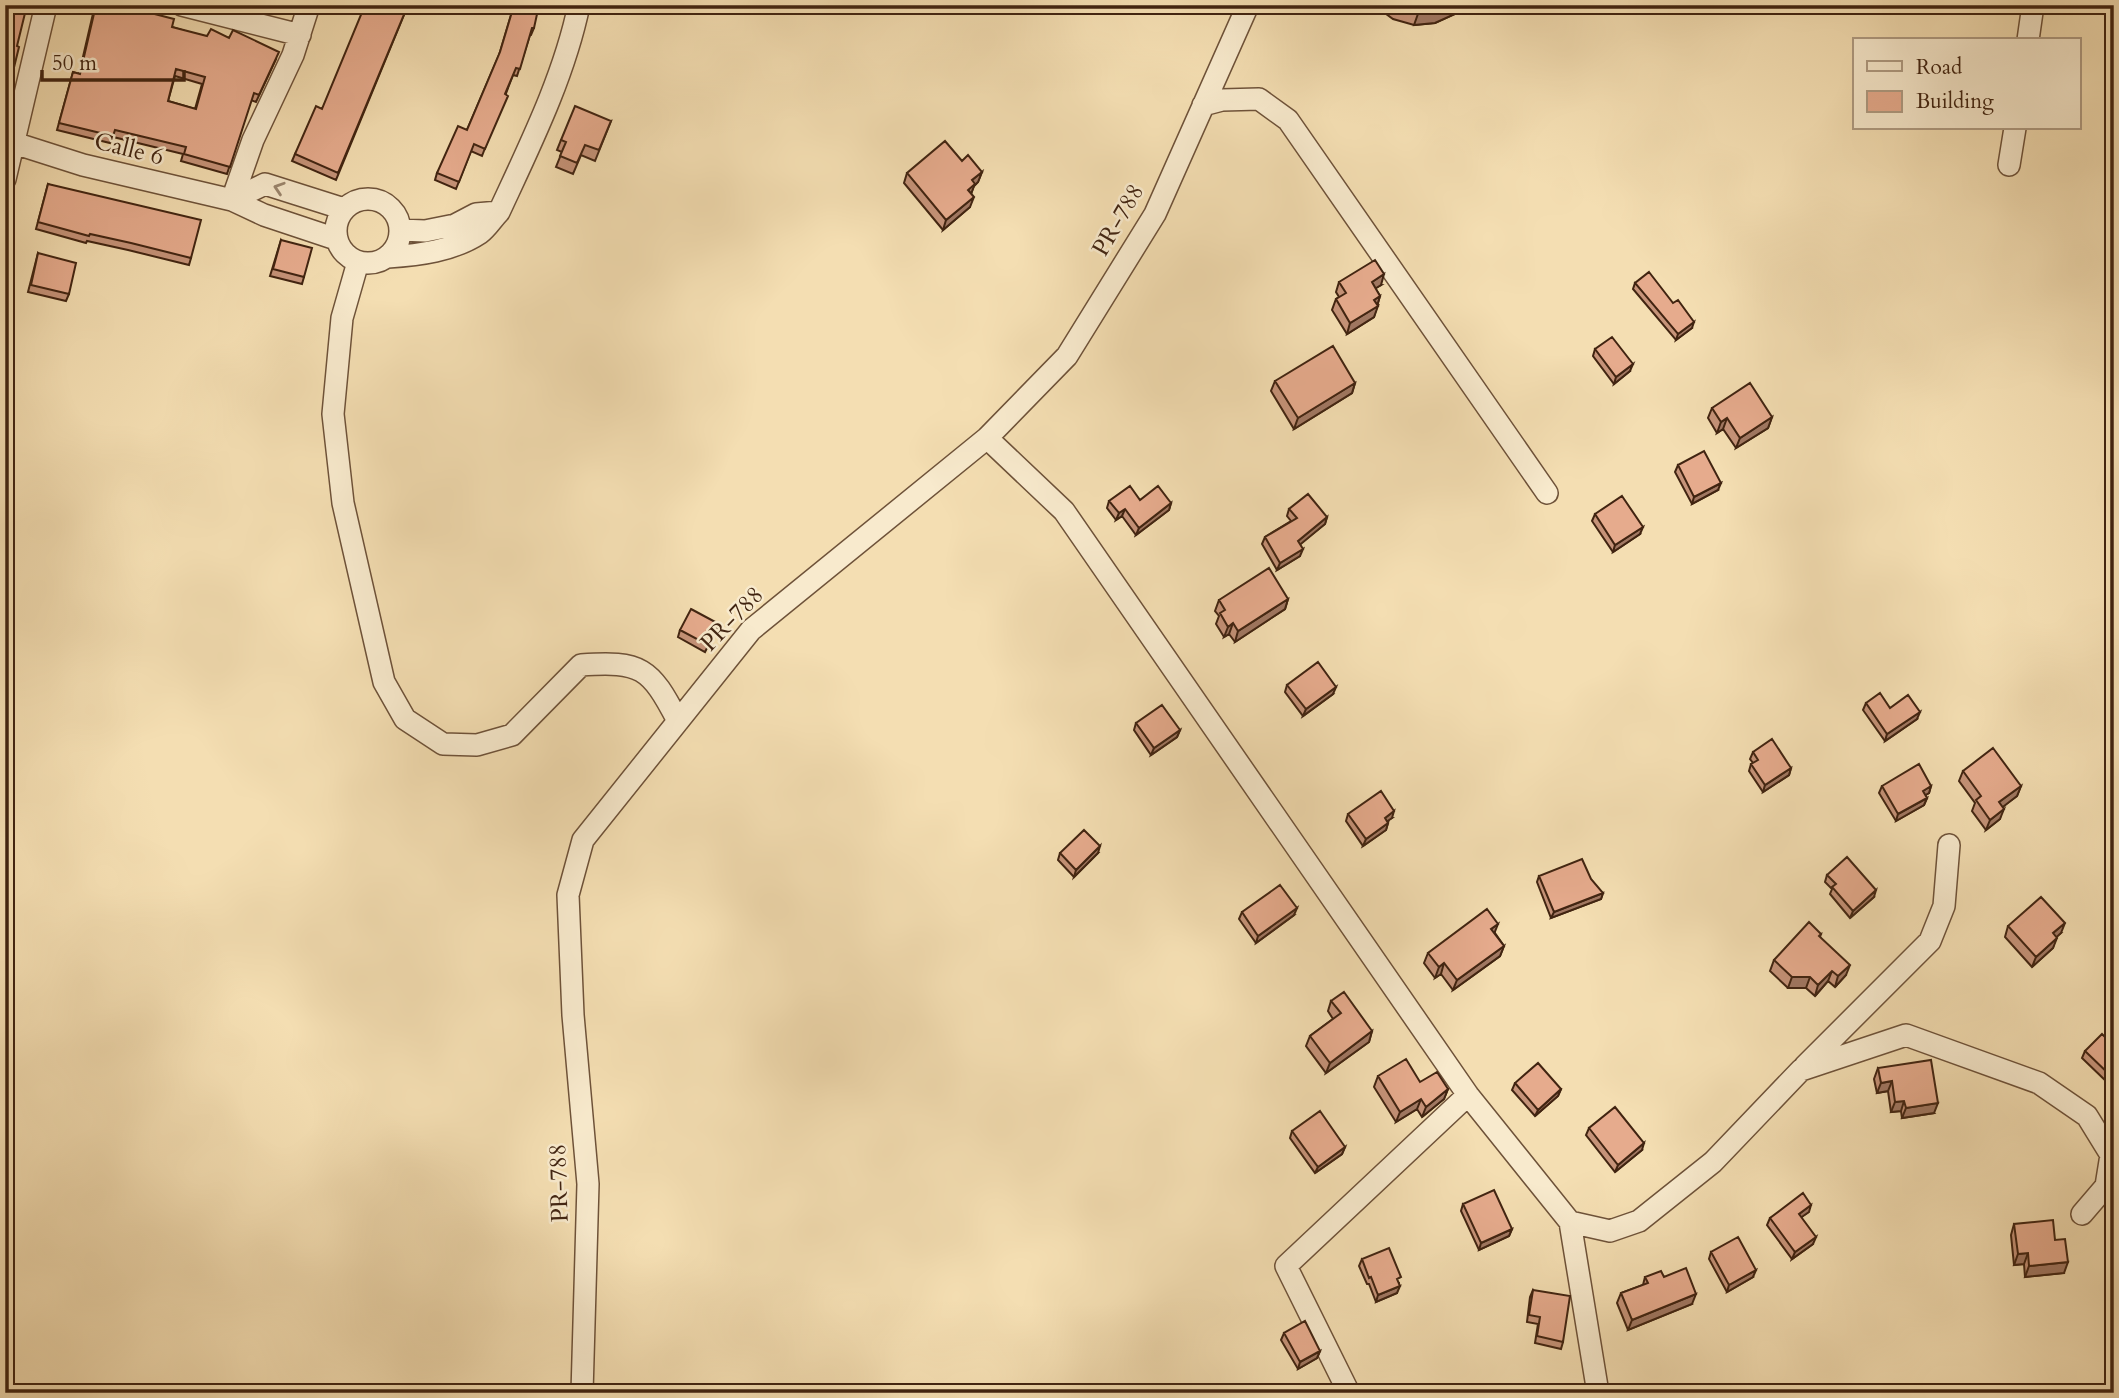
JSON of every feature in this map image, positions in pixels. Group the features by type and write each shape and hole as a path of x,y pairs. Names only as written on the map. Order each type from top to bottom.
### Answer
{"street":[{"path":"5,180 46,5"},
{"path":"182,5 300,35"},
{"path":"232,200 253,140 293,55 309,5"},
{"path":"400,230 481,232 499,212 542,117 574,29 579,5"},
{"name":"PR-788","path":"582,1393 588,1184 573,1015 568,895 583,840 751,630 987,438 1067,356 1154,214 1248,5"},
{"path":"2028,38 2033,5"},
{"path":"1203,105 1222,100 1259,99 1287,120 1547,493"},
{"path":"2009,165 2015,130"},
{"name":"Calle 6","path":"14,143 83,164 232,200 264,215 336,239"},
{"path":"232,200 265,184 344,209"},
{"path":"363,199 384,203 398,219 400,230 399,240 387,257 378,262 358,262 341,249 336,239 338,218 344,209 352,202 363,199"},
{"path":"387,257 422,255 457,233"},
{"path":"358,262 342,318 333,414 343,503 384,682 405,719 443,744 477,745 512,735 581,666 617,663 640,670 648,676 661,689 678,721"},
{"path":"987,438 1064,510 1468,1096 1570,1222 1598,1393"},
{"path":"1570,1222 1609,1231 1639,1221 1713,1162 1930,941 1944,906 1949,845"},
{"path":"1801,1070 1906,1035 2039,1083 2087,1116 2111,1155 2106,1186 2082,1214"},
{"path":"1349,1393 1286,1266 1468,1096"}],"building":[{"path":"5,5 27,5 5,104"},
{"path":"96,5 145,6 143,11 174,19 172,27 207,36 211,29 229,38 233,30 279,52 259,95 254,93 230,167 184,154 186,147 115,130 113,136 59,123 73,72 80,74","holes":["176,69 205,77 196,109 168,101"]},
{"path":"365,5 408,5 338,173 295,154 316,106 322,109"},
{"path":"514,5 539,5 534,28 520,69 516,68 505,94 508,96 485,149 474,144 459,182 437,173 458,126 467,130 500,52"},
{"path":"1398,5 1450,5 1440,10 1419,11"},
{"path":"575,106 611,121 599,150 585,145 577,163 560,156 566,142 561,140"},
{"path":"945,141 962,161 968,155 982,172 972,180 975,184 968,190 974,197 946,220 907,173"},
{"path":"48,184 201,220 191,258 38,222"},
{"path":"281,240 312,248 304,277 273,269"},
{"path":"38,253 76,263 69,294 31,285"},
{"path":"1375,260 1384,274 1372,282 1380,296 1374,300 1378,306 1350,323 1336,299 1346,293 1339,282"},
{"path":"1649,272 1673,303 1678,300 1694,322 1678,334 1635,283"},
{"path":"1612,337 1633,364 1616,377 1595,349"},
{"path":"1333,346 1355,383 1298,418 1275,381"},
{"path":"1750,383 1772,417 1740,438 1727,418 1721,422 1712,408"},
{"path":"1704,451 1721,483 1694,497 1678,465"},
{"path":"1130,486 1140,500 1158,486 1171,503 1139,528 1125,509 1119,513 1109,501"},
{"path":"1308,494 1327,517 1298,541 1303,549 1280,563 1265,537 1297,518 1289,509"},
{"path":"1622,496 1643,527 1615,545 1595,514"},
{"path":"1269,568 1288,599 1238,631 1233,623 1228,627 1220,613 1225,610 1219,600"},
{"path":"691,609 719,624 708,645 680,630"},
{"path":"1318,662 1336,687 1306,709 1287,685"},
{"path":"1880,693 1890,708 1908,695 1920,712 1887,734 1866,703"},
{"path":"1162,705 1180,730 1154,748 1136,723"},
{"path":"1772,739 1791,768 1765,785 1751,764 1758,760 1753,752"},
{"path":"1993,748 2021,786 1999,802 2004,809 1990,820 1976,800 1981,796 1963,771"},
{"path":"1919,764 1931,786 1923,791 1927,798 1898,814 1882,786"},
{"path":"1381,791 1394,811 1385,818 1388,823 1366,839 1348,814"},
{"path":"1084,830 1100,846 1076,870 1060,853"},
{"path":"1847,857 1876,890 1853,911 1832,887 1836,884 1827,875"},
{"path":"1582,859 1591,879 1603,893 1554,912 1539,876"},
{"path":"1280,885 1297,908 1258,936 1242,912"},
{"path":"2041,897 2065,923 2053,933 2057,938 2036,957 2008,926"},
{"path":"1487,909 1498,924 1491,929 1504,946 1457,980 1444,963 1439,967 1428,953"},
{"path":"1809,922 1821,934 1819,936 1850,965 1838,976 1832,971 1818,985 1810,977 1792,977 1774,960"},
{"path":"1344,992 1372,1031 1330,1063 1310,1036 1341,1013 1331,1001"},
{"path":"2102,1034 2114,1046 2114,1073 2111,1076 2085,1051"},
{"path":"1406,1059 1420,1082 1437,1072 1448,1089 1426,1107 1421,1099 1400,1112 1378,1076"},
{"path":"1931,1060 1938,1103 1906,1108 1904,1101 1895,1102 1892,1081 1881,1083 1878,1068"},
{"path":"1538,1063 1561,1089 1538,1110 1515,1083"},
{"path":"1615,1107 1644,1143 1618,1165 1589,1128"},
{"path":"1320,1111 1345,1147 1318,1167 1292,1131"},
{"path":"1494,1190 1512,1229 1481,1243 1463,1204"},
{"path":"1803,1193 1811,1205 1799,1214 1816,1237 1795,1252 1770,1218"},
{"path":"2053,1220 2055,1240 2065,1239 2068,1262 2029,1266 2028,1253 2018,1254 2014,1224"},
{"path":"1738,1237 1756,1270 1729,1285 1711,1252"},
{"path":"1389,1248 1401,1277 1397,1279 1400,1286 1378,1295 1362,1259"},
{"path":"1686,1268 1696,1294 1632,1320 1621,1293 1648,1283 1645,1277 1661,1271 1664,1277"},
{"path":"1533,1290 1570,1296 1563,1342 1537,1336 1540,1317 1529,1315"},
{"path":"1305,1321 1320,1351 1300,1362 1284,1333"}]}
